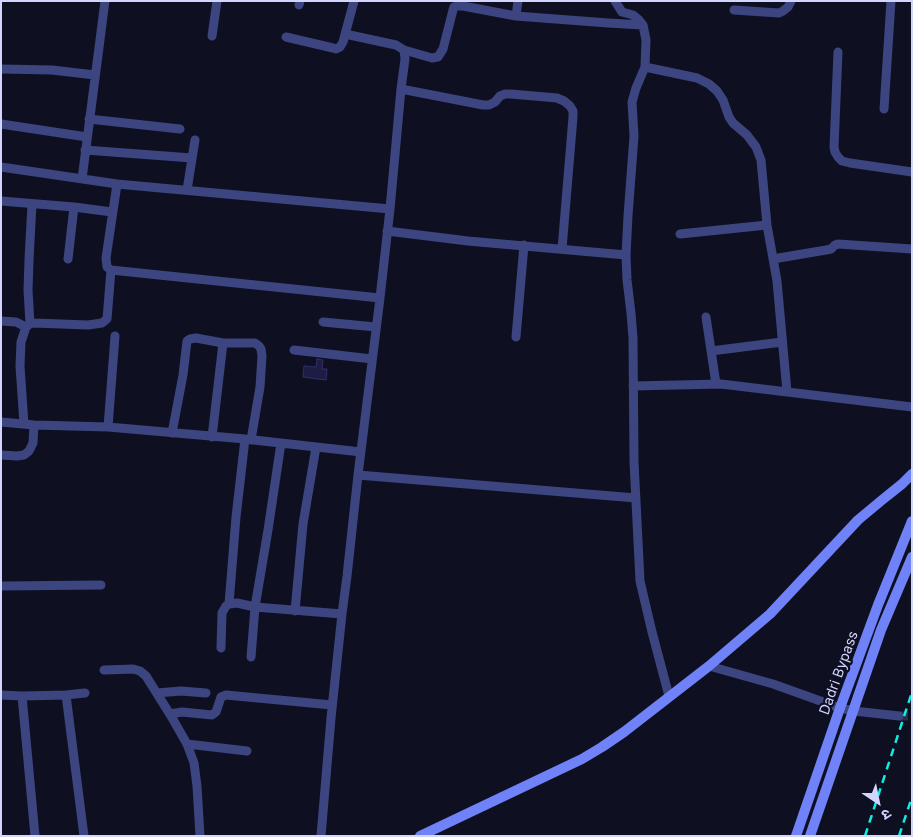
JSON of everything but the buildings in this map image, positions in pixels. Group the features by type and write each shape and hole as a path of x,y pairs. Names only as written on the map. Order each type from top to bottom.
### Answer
{"main road":[{"path":"420,836 582,759 624,732 709,666 770,614 858,520 912,474"},
{"name":"Dadri Bypass","path":"796,836 840,708 878,605 912,521"},
{"name":"Dadri Bypass","path":"810,836 882,630 912,557"}],"street":[{"path":"82,179 105,1"},
{"path":"212,36 216,1"},
{"path":"286,37 336,49 342,45 354,1"},
{"path":"516,16 518,1"},
{"path":"615,1 622,12 634,16 643,25 646,40 645,67 632,102 634,136 630,173 626,255 632,321 634,462 640,581 669,696"},
{"path":"734,10 779,13 788,8 790,1"},
{"path":"884,109 890,1"},
{"path":"345,34 396,45 404,50 432,58 438,57 442,49 454,7 457,6 516,16 643,25"},
{"path":"321,836 332,705 390,209 405,59 404,50"},
{"path":"838,52 834,147 838,157 842,161 850,163 912,172"},
{"path":"645,67 697,78 709,84 723,100 733,123 747,135 756,147 761,160 787,392"},
{"path":"1,69 52,70 95,75"},
{"path":"401,90 483,105 489,105 505,94 512,94 557,98 570,106 573,117 562,249"},
{"path":"89,119 180,129"},
{"path":"1,124 87,137"},
{"path":"187,190 195,140"},
{"path":"85,150 192,158"},
{"path":"1,166 116,184 390,209"},
{"path":"116,184 106,264 111,270 380,298"},
{"path":"1,201 112,212"},
{"path":"24,424 20,358 21,342 28,325 28,260 32,204"},
{"path":"68,259 74,207"},
{"path":"680,234 767,225"},
{"path":"387,231 468,241 626,255"},
{"path":"773,259 831,249 838,244 912,249"},
{"path":"516,337 524,245"},
{"path":"1,321 28,325 88,325 102,323 106,318 111,270"},
{"path":"706,317 716,384"},
{"path":"323,322 376,328"},
{"path":"108,427 115,336"},
{"path":"172,433 183,375 187,341 196,338 223,343 255,343 259,346 262,356 260,387 248,440 236,517 229,604"},
{"path":"711,351 782,342"},
{"path":"212,437 223,343"},
{"path":"294,350 372,359"},
{"path":"634,386 716,384 912,408"},
{"path":"1,422 108,427 361,452"},
{"path":"1,455 24,455 29,451 33,443 34,425"},
{"path":"251,657 255,607 281,443"},
{"path":"295,611 303,524 316,447"},
{"path":"358,475 636,498"},
{"path":"1,586 101,585"},
{"path":"221,648 222,613 229,604 237,603 255,607 342,614"},
{"path":"709,666 773,684 840,708 899,716"},
{"path":"104,670 133,669 140,671 146,676 170,714 192,757 196,774 200,836"},
{"path":"157,693 177,691 206,692"},
{"path":"1,696 85,693"},
{"path":"66,695 84,836"},
{"path":"170,714 179,712 212,715 216,712 221,697 226,695 332,705"},
{"path":"22,696 35,836"},
{"path":"187,744 247,751"}],"tunnel":[{"path":"899,716 912,716"}],"railway":[{"path":"865,836 912,692"},
{"path":"899,836 912,797"}]}
